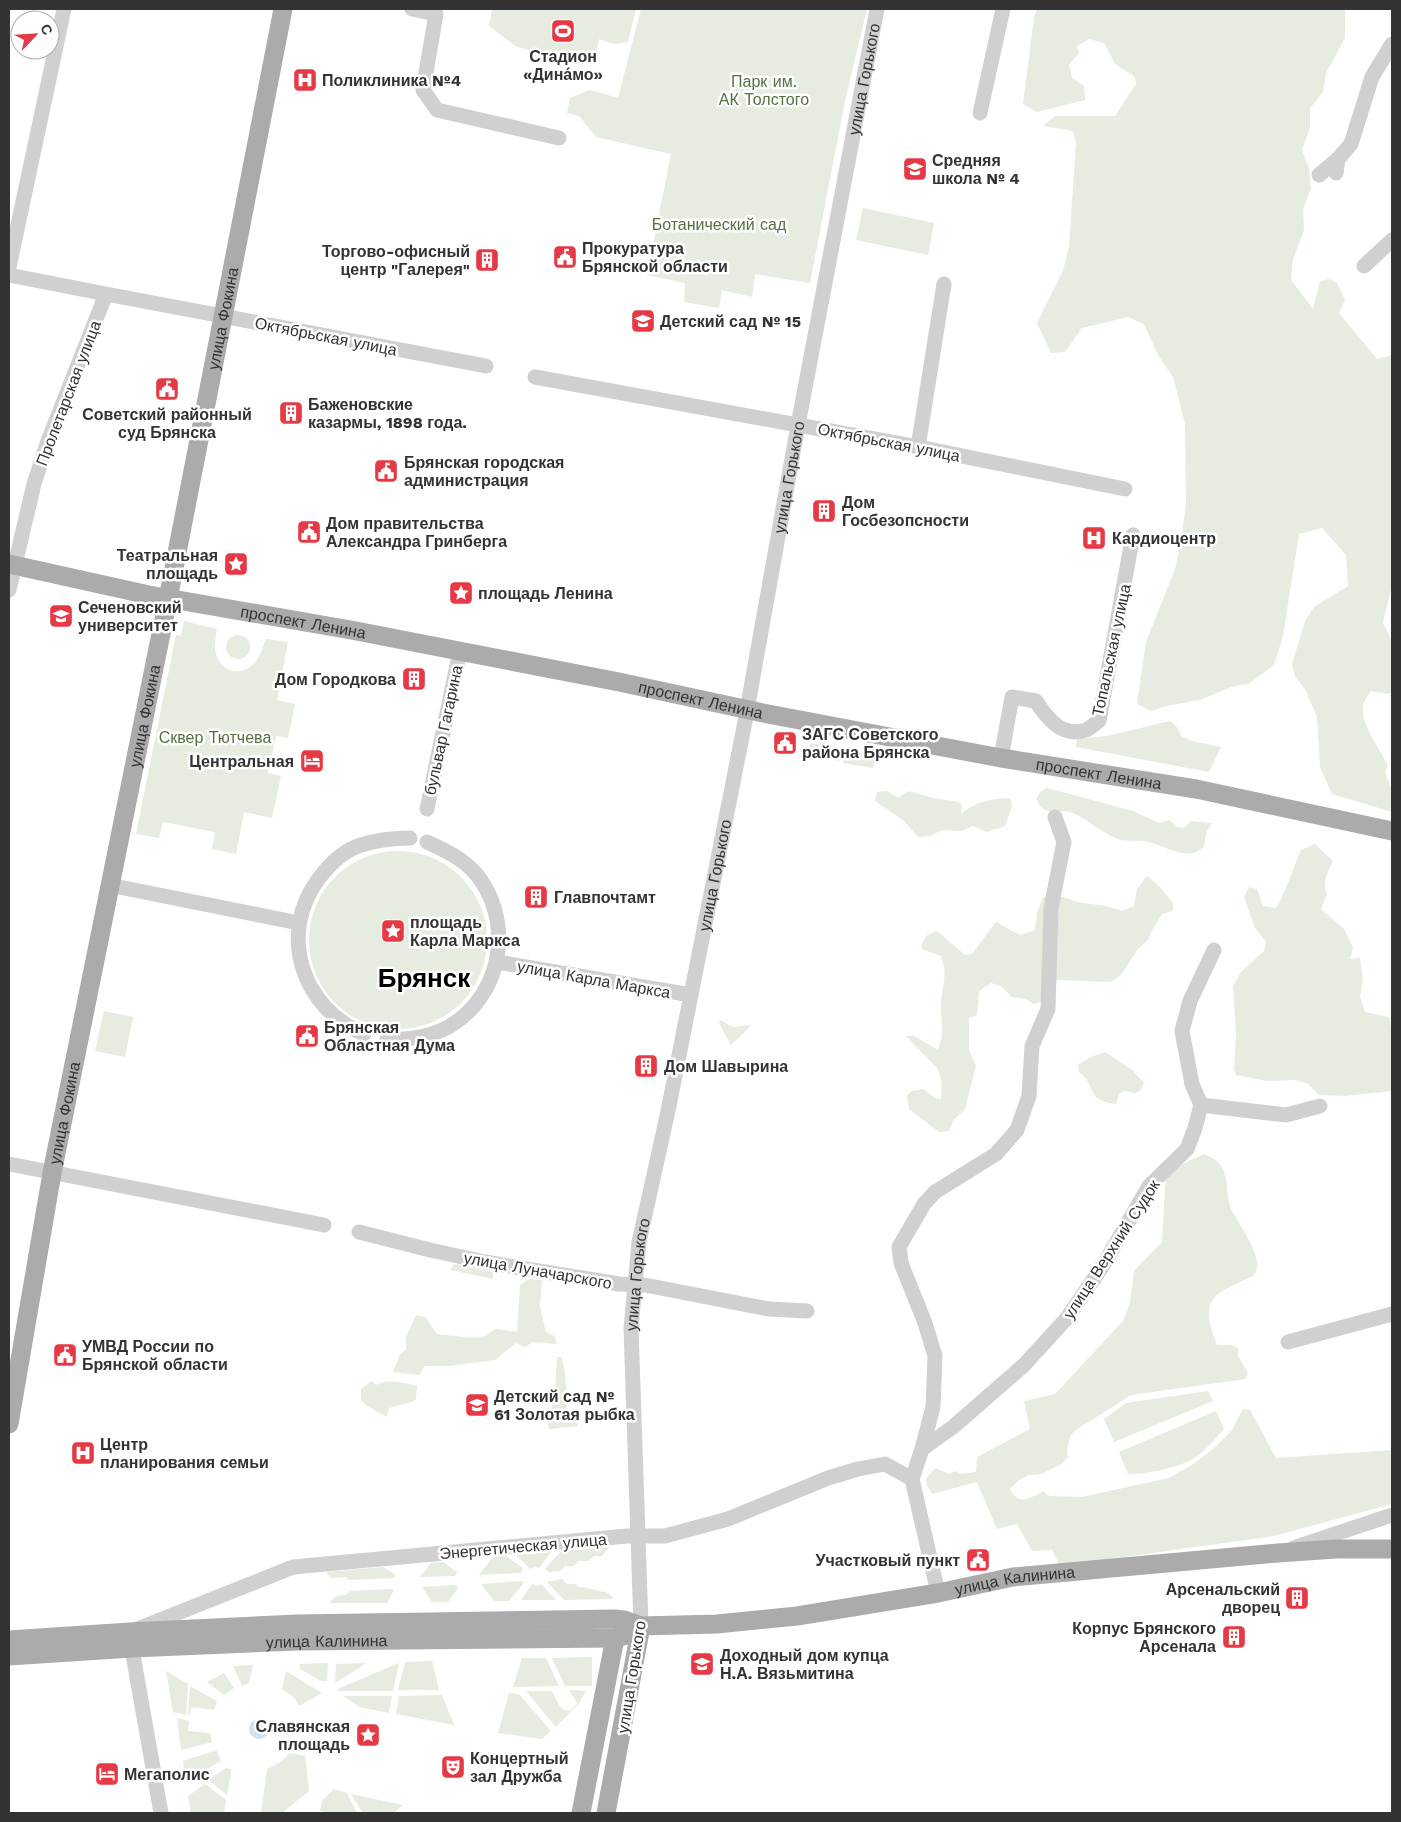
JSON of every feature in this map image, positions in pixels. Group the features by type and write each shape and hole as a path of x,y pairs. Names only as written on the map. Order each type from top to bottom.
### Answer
{"main road":[{"name":"улица Фокина","path":"9,1424 52,1173 168,599 283,9"},
{"name":"проспект Ленина","path":"12,565 168,599 351,630 619,682 747,710 1000,758 1196,789 1392,831"},
{"name":"улица Калинина","path":"9,1656 131,1640 297,1624 614,1619 624,1620 641,1626 717,1624 797,1616 938,1593 1013,1577 1278,1553 1336,1549 1392,1550"},
{"name":"улица Калинина","path":"9,1640 615,1638 628,1635 641,1626"},
{"name":"улица Горького","path":"606,1813 620,1748 641,1626"},
{"name":"улица Горького","path":"581,1813 615,1638"}],"street":[{"path":"9,267 64,9"},
{"path":"412,9 436,14 423,90 437,110 559,138"},
{"name":"улица Горького","path":"641,1626 631,1328 640,1242 747,710 798,426 877,9"},
{"path":"980,113 1003,9"},
{"path":"1320,174 1337,166 1351,144 1372,77 1392,44"},
{"path":"1364,266 1392,240"},
{"path":"9,275 106,294"},
{"path":"918,447 944,284"},
{"name":"Октябрьская улица","path":"106,294 486,366"},
{"name":"Пролетарская улица","path":"9,590 12,565 48,441 106,294"},
{"name":"Октябрьская улица","path":"535,376 918,447 1124,488"},
{"name":"Топальская улица","path":"1000,758 1012,697 1036,701 1046,716 1056,726 1071,731 1086,730 1099,721 1134,535"},
{"name":"бульвар Гагарина","path":"427,809 460,651"},
{"path":"938,1593 912,1479 922,1449 932,1407 934,1356 925,1323 901,1263 899,1247 924,1204 935,1192 996,1154 1017,1130 1029,1096 1032,1046 1048,1009 1051,908 1064,842 1056,817"},
{"path":"364,1034 329,1012 309,986 299,955 299,923 310,890 331,864 360,845 393,838 410,838"},
{"name":"улица Карла Маркса","path":"387,1039 404,1040 420,1038 450,1026 475,1005 492,978 497,962 499,946 496,912 481,881 458,856 427,842"},
{"path":"109,885 299,923"},
{"path":"1214,950 1190,1000 1182,1031 1192,1084 1201,1105 1286,1115 1320,1106"},
{"name":"улица Карла Маркса","path":"497,962 690,995"},
{"name":"улица Верхний Судок","path":"922,1449 953,1428 1024,1364 1067,1318 1104,1264 1149,1186 1187,1149 1201,1105"},
{"path":"9,1164 324,1225"},
{"name":"улица Луначарского","path":"359,1232 485,1262 636,1286 646,1285 769,1309 807,1311"},
{"path":"1288,1342 1392,1314"},
{"name":"Энергетическая улица","path":"131,1640 296,1566 637,1536 665,1536 728,1519 828,1478 858,1469 885,1464 912,1479"},
{"path":"1278,1553 1392,1515"},
{"path":"131,1640 161,1813"}],"green space":[{"name":"Стадион «Дина́мо»","path":"492,9 636,9 628,42 614,44 599,39 596,55 562,58 517,47 489,26"},
{"name":"Парк им. АК Толстого","path":"641,9 867,9 846,96 810,283 755,274 752,297 722,290 719,308 684,302 685,283 647,275 671,154 596,137 579,116 567,113 570,98 590,90 618,98"},
{"path":"1037,9 1345,9 1345,38 1326,73 1323,92 1310,108 1310,128 1302,150 1309,168 1311,188 1303,210 1304,230 1293,259 1291,280 1313,309 1320,281 1329,279 1337,283 1345,300 1339,313 1377,359 1392,355 1392,585 1383,623 1392,641 1392,692 1387,694 1371,691 1366,698 1363,713 1367,728 1388,765 1385,773 1392,790 1392,812 1332,794 1320,767 1317,717 1305,689 1295,677 1292,664 1305,621 1314,607 1348,586 1346,555 1322,528 1299,534 1283,636 1274,665 1248,684 1231,687 1200,700 1166,706 1151,711 1137,704 1146,642 1175,569 1182,536 1186,502 1185,424 1173,377 1158,355 1144,324 1128,317 1082,328 1065,352 1051,353 1037,323 1063,271 1069,246 1076,142 1073,131 1043,126 1055,116 1115,116 1136,84 1135,77 1115,64 1104,43 1089,39 1077,46 1079,53 1069,65 1072,78 1084,86 1085,100 1037,112 1023,104 1034,17"},
{"path":"863,208 934,223 928,255 856,240"},
{"name":"Сквер Тютчева","path":"184,621 217,629 215,648 217,656 220,663 231,671 244,670 251,666 257,660 266,639 288,642 277,700 295,704 288,738 276,736 268,773 281,776 272,818 244,812 236,854 212,849 215,832 163,822 159,838 136,834 176,635 181,636"},
{"path":"233,635 243,635 250,642 250,652 243,659 233,659 226,652 226,642"},
{"path":"1170,721 1177,727 1181,736 1192,741 1221,747 1209,772 1076,747 1077,739 1107,736"},
{"path":"810,743 841,748 839,761 808,756"},
{"path":"845,750 876,755 873,768 843,763"},
{"path":"1047,788 1133,811 1159,823 1169,820 1178,827 1184,828 1191,821 1212,823 1206,833 1204,847 1194,853 1182,853 1145,841 1121,840 1107,834 1075,814 1044,810 1036,799 1041,791"},
{"path":"887,791 898,798 909,791 933,798 959,802 962,806 961,814 978,804 991,800 1011,799 1012,806 1005,826 987,832 973,826 961,831 942,830 930,836 918,837 903,820 875,801 877,792"},
{"path":"1315,844 1333,861 1326,878 1327,895 1321,909 1344,929 1353,948 1350,959 1360,958 1363,980 1360,996 1365,1012 1389,1017 1392,1033 1392,1091 1346,1096 1319,1095 1308,1084 1295,1080 1267,1081 1236,1075 1234,1069 1236,1035 1233,986 1241,972 1264,951 1266,942 1255,928 1244,897 1249,887 1257,889 1263,906 1276,908 1301,850"},
{"path":"398,851 432,858 447,866 461,877 472,891 480,906 487,940 480,974 472,989 461,1003 447,1014 432,1022 398,1029 364,1022 349,1014 335,1003 324,989 316,974 309,940 316,906 324,891 335,877 349,866 364,858"},
{"path":"1147,876 1159,886 1173,903 1173,911 1162,914 1148,940 1138,949 1121,975 1111,982 1057,980 1043,1001 1034,1004 1025,999 1012,997 1001,986 991,983 979,991 977,1015 969,1018 969,1050 976,1066 965,1109 953,1121 949,1131 939,1132 909,1109 907,1095 912,1091 923,1089 935,1098 941,1099 938,1069 906,1036 914,1036 938,1050 942,1028 941,1000 944,969 941,956 924,950 921,947 926,936 937,931 965,955 972,954 996,922 1020,935 1035,930 1037,913 1043,897 1063,897 1077,902 1106,906 1122,911 1134,906 1137,889"},
{"path":"104,1011 133,1017 125,1057 95,1051"},
{"path":"720,1020 733,1027 750,1025 731,1045 719,1023"},
{"path":"1105,1052 1132,1070 1144,1083 1140,1091 1135,1093 1124,1091 1119,1094 1116,1104 1106,1102 1095,1096 1085,1077 1079,1072 1078,1065 1091,1057"},
{"path":"1204,1154 1217,1161 1222,1168 1226,1178 1230,1206 1254,1251 1257,1261 1257,1269 1253,1276 1219,1293 1213,1299 1209,1316 1211,1329 1217,1345 1231,1345 1238,1348 1238,1356 1248,1373 1245,1379 1131,1395 1076,1430 1070,1436 1067,1449 1068,1457 1062,1464 1041,1474 1029,1475 1019,1480 1010,1489 1013,1495 1017,1498 1025,1499 1044,1491 1047,1495 1051,1496 1082,1497 1169,1478 1192,1465 1213,1449 1232,1430 1243,1409 1250,1410 1276,1458 1392,1450 1392,1504 1274,1536 1060,1566 1052,1550 1032,1551 1017,1524 997,1529 977,1482 932,1494 926,1479 935,1468 949,1474 955,1471 962,1474 976,1472 977,1457 1030,1429 1024,1401 1055,1394 1123,1321 1130,1303 1134,1271 1162,1242 1166,1172"},
{"path":"454,1264 493,1272 493,1279 450,1270"},
{"path":"529,1279 542,1280 540,1306 546,1332 554,1336 557,1344 533,1342 525,1347 516,1343 495,1360 449,1366 425,1366 419,1375 393,1372 400,1355 406,1349 406,1337 416,1315 425,1317 437,1334 472,1338 485,1336 496,1329 517,1332 520,1285"},
{"path":"557,1357 561,1357 565,1370 567,1411 575,1419 578,1426 549,1429 548,1425 555,1393"},
{"path":"372,1381 376,1385 391,1381 417,1386 416,1399 412,1402 389,1408 387,1417 367,1406 361,1400 361,1389"},
{"path":"1208,1391 1213,1401 1114,1442 1104,1419 1126,1403"},
{"path":"1216,1411 1224,1429 1196,1457 1190,1461 1163,1470 1128,1474 1119,1452"},
{"path":"609,1547 602,1556 594,1556 588,1561 579,1561 574,1566 565,1566 560,1571 549,1572 545,1569 561,1551"},
{"path":"551,1552 539,1568 530,1569 516,1555"},
{"path":"506,1556 523,1568 521,1573 479,1575 493,1557"},
{"path":"443,1562 457,1572 455,1576 420,1577 431,1563"},
{"path":"383,1567 396,1575 394,1578 349,1580 346,1577 331,1578 326,1572"},
{"path":"562,1579 567,1584 576,1584 578,1587 606,1592 613,1597 612,1599 564,1600 547,1582"},
{"path":"522,1581 524,1583 509,1601 494,1601 481,1584"},
{"path":"532,1584 536,1586 541,1584 556,1600 521,1600"},
{"path":"455,1585 458,1588 448,1602 432,1602 422,1587"},
{"path":"394,1590 387,1603 330,1603 335,1596 346,1595 350,1591"},
{"path":"592,1657 592,1686 565,1686 552,1658"},
{"path":"522,1658 546,1658 559,1686 513,1687"},
{"path":"432,1661 439,1690 398,1690 405,1662"},
{"path":"328,1663 327,1681 321,1681 300,1669 300,1664"},
{"path":"367,1663 335,1683 336,1664"},
{"path":"399,1663 393,1691 338,1691 340,1688"},
{"path":"253,1665 249,1683 242,1686 233,1666"},
{"path":"166,1671 188,1684 186,1715 173,1712"},
{"path":"286,1671 322,1693 299,1706 295,1698 282,1689"},
{"path":"224,1673 234,1688 224,1695 207,1682"},
{"path":"190,1686 217,1701 214,1710 191,1707 190,1714 188,1715"},
{"path":"569,1690 586,1691 579,1703 556,1727 526,1691 552,1691 562,1708 569,1711 577,1703"},
{"path":"509,1693 519,1694 551,1731 542,1739 498,1733"},
{"path":"442,1695 454,1725 396,1714 399,1696"},
{"path":"343,1696 392,1696 389,1713 359,1707"},
{"path":"177,1718 189,1721 188,1731 210,1733 212,1742 181,1750"},
{"path":"217,1750 221,1761 186,1781 183,1761"},
{"path":"290,1753 305,1756 309,1791 282,1813 261,1813 267,1769 281,1762"},
{"path":"226,1768 231,1769 227,1795 208,1780"},
{"path":"205,1784 226,1800 224,1813 191,1813 188,1796"},
{"path":"334,1789 347,1793 357,1813 320,1811 322,1801"},
{"path":"351,1794 403,1805 393,1813 363,1813"}],"water":[{"path":"259,1719 266,1722 269,1729 266,1736 259,1739 252,1736 249,1729 252,1722"}],"place":[{"name":"Стадион «Дина́мо»","path":"563,31"},
{"name":"Поликлиника №4","path":"305,80"},
{"name":"Средняя школа № 4","path":"915,169"},
{"name":"Прокуратура Брянской области","path":"565,257"},
{"name":"Торгово-офисный центр \"Галерея\"","path":"487,260"},
{"name":"Детский сад № 15","path":"643,321"},
{"name":"Советский районный суд Брянска","path":"167,389"},
{"name":"Баженовские казармы, 1898 года.","path":"291,413"},
{"name":"Брянская городская администрация","path":"386,471"},
{"name":"Дом Госбезопсности","path":"824,511"},
{"name":"Дом правительства Александра Гринберга","path":"309,532"},
{"name":"Кардиоцентр","path":"1094,538"},
{"name":"Театральная площадь","path":"236,564"},
{"name":"площадь Ленина","path":"461,593"},
{"name":"Сеченовский университет","path":"61,616"},
{"name":"Дом Городкова","path":"414,679"},
{"name":"ЗАГС Советского района Брянска","path":"785,743"},
{"name":"Центральная","path":"312,761"},
{"name":"Главпочтамт","path":"536,897"},
{"name":"площадь Карла Маркса","path":"393,931"},
{"name":"Брянская Областная Дума","path":"307,1036"},
{"name":"Дом Шавырина","path":"646,1066"},
{"name":"УМВД России по Брянской области","path":"65,1355"},
{"name":"Детский сад № 61 Золотая рыбка","path":"477,1405"},
{"name":"Центр планирования семьи","path":"83,1453"},
{"name":"Участковый пункт","path":"978,1560"},
{"name":"Арсенальский дворец","path":"1297,1598"},
{"name":"Корпус Брянского Арсенала","path":"1234,1637"},
{"name":"Доходный дом купца Н.А. Вязьмитина","path":"702,1664"},
{"name":"Славянская площадь","path":"368,1735"},
{"name":"Концертный зал Дружба","path":"453,1767"},
{"name":"Мегаполис","path":"107,1774"}],"district":[{"name":"Брянск","path":"424,978"}],"park label":[{"name":"Ботанический сад","path":"719,224"}]}
